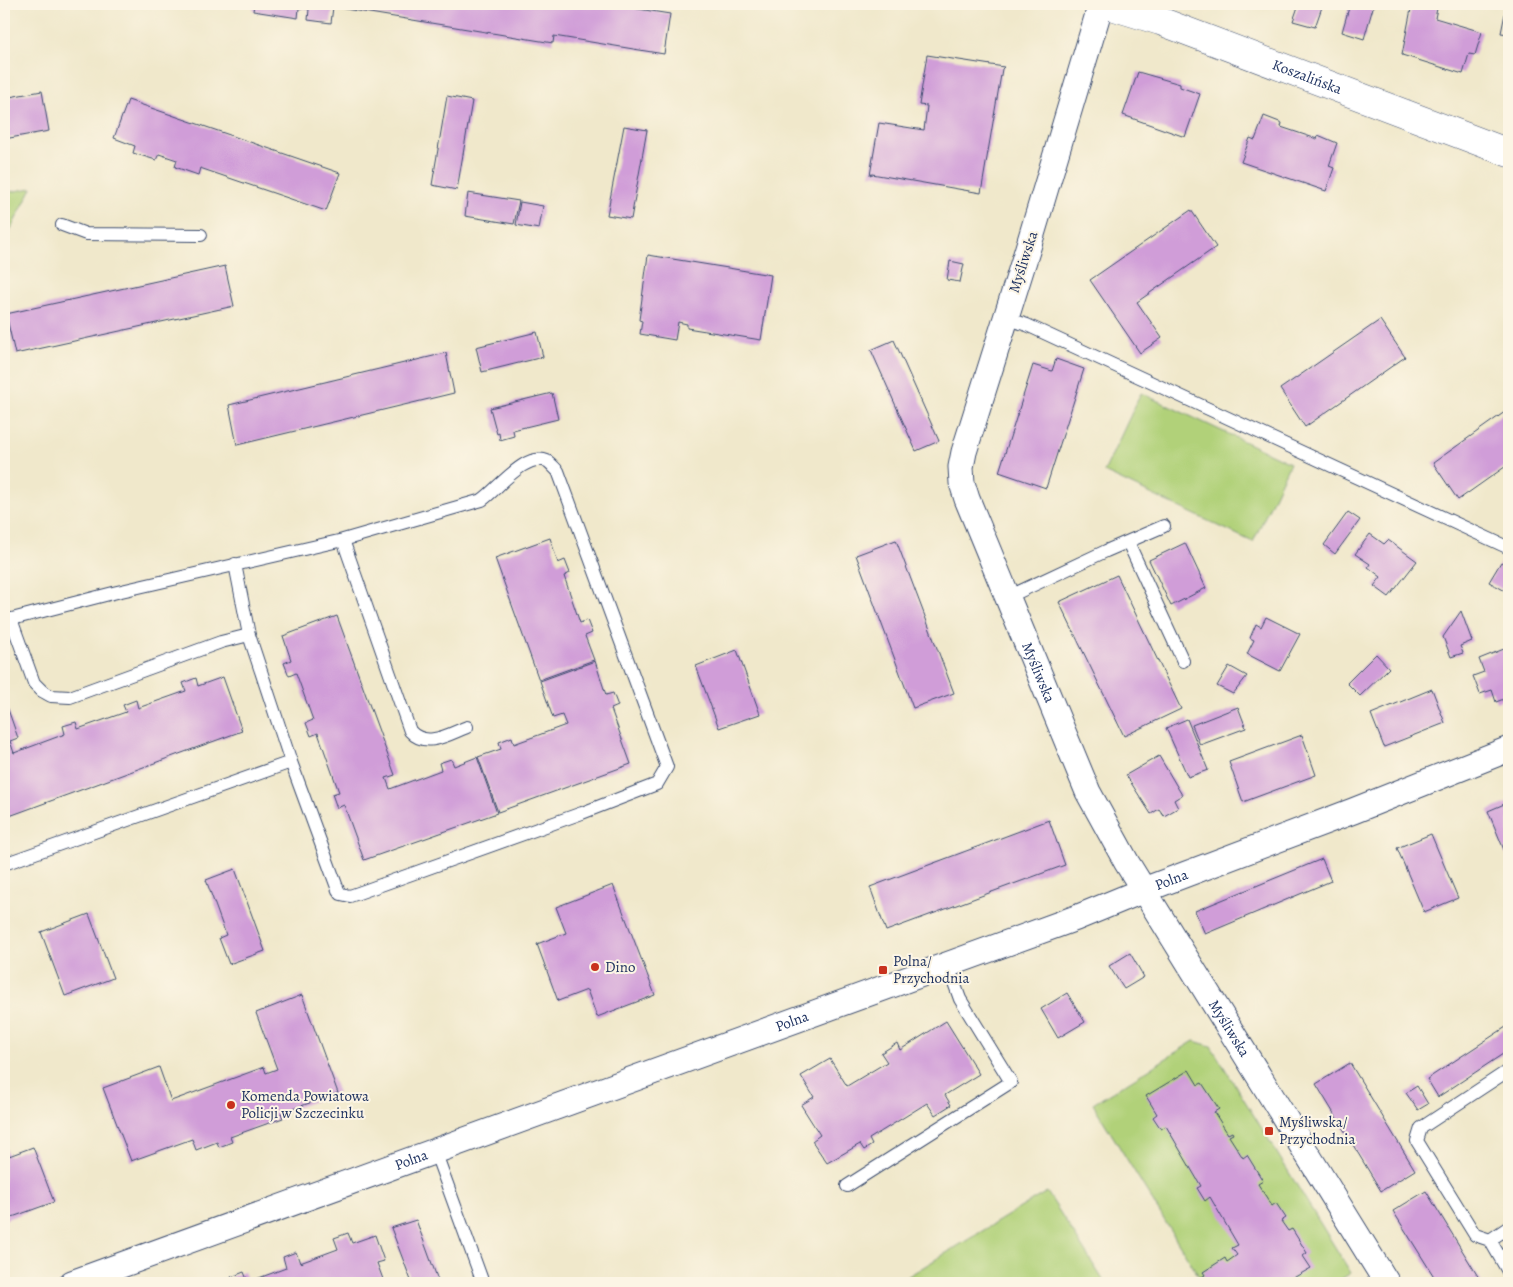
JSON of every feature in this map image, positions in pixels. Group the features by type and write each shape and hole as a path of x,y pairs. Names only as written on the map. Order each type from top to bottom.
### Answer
{"street":[{"name":"Myśliwska","path":"1100,4 1027,251 970,432 961,467 962,483 1088,792 1127,863 1387,1283"},
{"name":"Koszalińska","path":"1105,4 1160,22 1509,152"},
{"name":"Polna","path":"72,1283 948,966 1353,811 1509,749"}],"lane":[{"path":"62,225 86,234 201,235"},
{"path":"1006,318 1027,324 1509,548"},
{"path":"235,564 249,635 291,762 338,890 345,896 350,896 582,813 657,784 668,767 558,472 547,461 534,460 520,466 491,494 482,500 343,540 235,564 7,620 34,683 42,691 52,696 70,698 222,642 249,635"},
{"path":"1008,597 1164,526"},
{"path":"343,540 410,731 420,739 430,740 467,727"},
{"path":"1128,542 1183,661"},
{"path":"4,864 291,762"},
{"path":"847,1186 1011,1082 960,999 948,966"},
{"path":"1509,1070 1422,1128 1417,1141 1475,1235 1490,1240 1509,1273"},
{"path":"435,1151 483,1283"},
{"path":"1490,1240 1509,1227"}],"green space":[{"path":"32,188 4,242 4,193"},
{"path":"1141,393 1290,463 1253,542 1104,472"},
{"path":"1194,1041 1211,1046 1351,1273 1335,1283 1203,1283 1093,1104"},
{"path":"1047,1192 1105,1283 897,1283 1038,1197"}],"building":[{"path":"254,4 607,4 670,14 664,54 554,36 553,43 333,7 331,23 308,20 309,9 299,8 298,18 253,11"},
{"path":"1299,4 1323,4 1315,27 1293,21"},
{"path":"1350,4 1374,4 1364,39 1342,32"},
{"path":"1412,4 1438,4 1435,18 1482,32 1475,55 1469,54 1463,74 1402,55"},
{"path":"1507,4 1509,4 1509,34 1501,33"},
{"path":"927,55 1004,67 1002,69 981,193 870,175 879,123 924,130 927,106 919,105"},
{"path":"1138,72 1180,84 1180,87 1200,94 1185,137 1123,115"},
{"path":"42,91 49,131 4,139 4,98"},
{"path":"447,96 472,101 457,190 432,185"},
{"path":"128,100 340,173 326,211 200,168 198,175 175,167 177,160 159,154 156,160 133,153 135,146 114,138"},
{"path":"1264,116 1282,123 1281,127 1317,139 1318,135 1337,143 1329,166 1334,168 1326,191 1241,162 1250,138 1255,140"},
{"path":"624,126 647,130 631,219 607,215"},
{"path":"468,193 519,201 514,224 465,216"},
{"path":"520,202 543,206 539,229 516,225"},
{"path":"1191,210 1216,247 1137,302 1162,338 1140,353 1090,280"},
{"path":"648,255 771,275 761,340 687,328 687,324 678,322 675,340 640,334 642,321 639,320"},
{"path":"950,261 964,264 960,282 947,280"},
{"path":"225,266 234,306 15,354 6,314"},
{"path":"1380,320 1405,357 1305,427 1280,389"},
{"path":"537,332 543,357 482,372 476,347"},
{"path":"894,340 939,441 916,451 871,350"},
{"path":"446,353 454,393 237,445 229,405"},
{"path":"1056,359 1084,369 1046,488 999,472 1033,365 1052,371"},
{"path":"552,393 558,419 513,430 514,436 500,440 490,408"},
{"path":"1509,409 1509,464 1458,500 1433,463"},
{"path":"1348,512 1360,520 1335,554 1324,545"},
{"path":"1370,534 1384,544 1388,540 1417,561 1389,597 1374,586 1381,577 1368,567 1370,564 1355,554"},
{"path":"550,538 558,563 565,560 570,573 564,576 580,623 587,620 592,633 585,636 594,660 539,680 495,558"},
{"path":"896,540 954,693 913,708 856,555"},
{"path":"1185,543 1206,588 1171,606 1149,560"},
{"path":"1501,562 1509,566 1509,593 1489,582"},
{"path":"1117,575 1181,709 1124,736 1059,602"},
{"path":"1461,611 1472,641 1460,646 1463,653 1451,657 1443,637"},
{"path":"337,616 395,775 386,778 390,789 441,770 439,763 451,759 454,766 477,757 497,813 364,860 344,805 337,808 332,794 339,792 318,733 311,736 306,723 313,720 296,673 289,676 284,663 291,660 283,636"},
{"path":"1266,617 1300,634 1280,671 1247,654 1254,640 1250,638 1256,624 1261,627"},
{"path":"1509,647 1509,697 1496,702 1492,690 1480,694 1473,676 1484,672 1479,659"},
{"path":"737,650 760,714 719,728 696,666"},
{"path":"1376,654 1389,668 1360,696 1347,683"},
{"path":"595,661 606,695 613,693 618,706 611,709 631,764 498,812 478,757 501,749 499,742 512,737 514,744 566,725 562,715 553,718 540,681"},
{"path":"1229,666 1247,676 1233,694 1217,686"},
{"path":"223,677 242,731 4,818 4,698 18,738 10,741 14,753 65,734 63,726 76,722 78,729 126,712 123,705 136,700 138,708 186,691 183,683 196,678 198,686"},
{"path":"1432,689 1445,723 1384,747 1371,714"},
{"path":"1238,707 1246,728 1200,745 1192,725"},
{"path":"1187,719 1208,770 1188,777 1166,728"},
{"path":"1302,735 1316,775 1243,802 1229,762"},
{"path":"1159,756 1182,795 1174,800 1178,808 1164,816 1159,809 1151,814 1126,775"},
{"path":"1509,802 1509,862 1488,811"},
{"path":"1049,820 1065,865 886,931 870,887"},
{"path":"1431,834 1458,898 1424,912 1397,848"},
{"path":"1322,859 1331,881 1205,934 1195,911"},
{"path":"235,869 265,951 229,964 219,938 226,935 206,880"},
{"name":"Dino","path":"613,885 655,995 597,1017 587,990 558,1001 537,944 566,933 556,907"},
{"path":"89,914 113,978 65,996 41,932"},
{"path":"1130,953 1144,977 1124,989 1109,966"},
{"path":"1067,993 1085,1022 1058,1038 1041,1009"},
{"path":"302,995 338,1093 281,1113 283,1118 230,1137 232,1142 219,1147 217,1142 196,1150 192,1139 131,1161 103,1088 159,1067 171,1101 264,1067 266,1073 277,1069 256,1013"},
{"path":"946,1021 979,1074 945,1095 951,1105 935,1115 927,1103 869,1139 872,1145 864,1150 860,1144 827,1163 812,1141 820,1135 801,1105 814,1097 801,1076 830,1059 847,1086 887,1062 881,1053 897,1043 900,1050"},
{"path":"1509,1025 1509,1050 1438,1097 1427,1079"},
{"path":"1350,1063 1415,1170 1381,1191 1316,1084"},
{"path":"1189,1070 1198,1085 1202,1083 1219,1109 1214,1112 1228,1134 1232,1132 1233,1134 1229,1136 1243,1158 1247,1155 1263,1181 1258,1184 1272,1206 1276,1203 1286,1218 1281,1221 1288,1231 1292,1229 1307,1253 1303,1256 1311,1268 1288,1281 1290,1283 1192,1283 1205,1275 1203,1272 1225,1258 1227,1262 1237,1255 1232,1248 1238,1245 1210,1197 1205,1201 1197,1188 1201,1186 1166,1126 1161,1129 1153,1117 1157,1114 1146,1096"},
{"path":"1417,1086 1428,1104 1418,1110 1406,1093"},
{"path":"33,1147 54,1202 4,1220 4,1150 6,1149 9,1156"},
{"path":"1426,1191 1482,1283 1438,1283 1393,1211"},
{"path":"416,1220 439,1283 412,1283 391,1228"},
{"path":"348,1233 352,1243 375,1235 384,1261 377,1263 384,1282 233,1283 231,1277 244,1272 248,1282 286,1268 283,1257 296,1252 300,1263 338,1249 334,1238"}],"place":[{"name":"Dino","path":"595,967"},
{"name":"Polna/ Przychodnia","path":"883,970"},
{"name":"Komenda Powiatowa Policji w Szczecinku","path":"231,1105"},
{"name":"Myśliwska/ Przychodnia","path":"1269,1131"}]}
